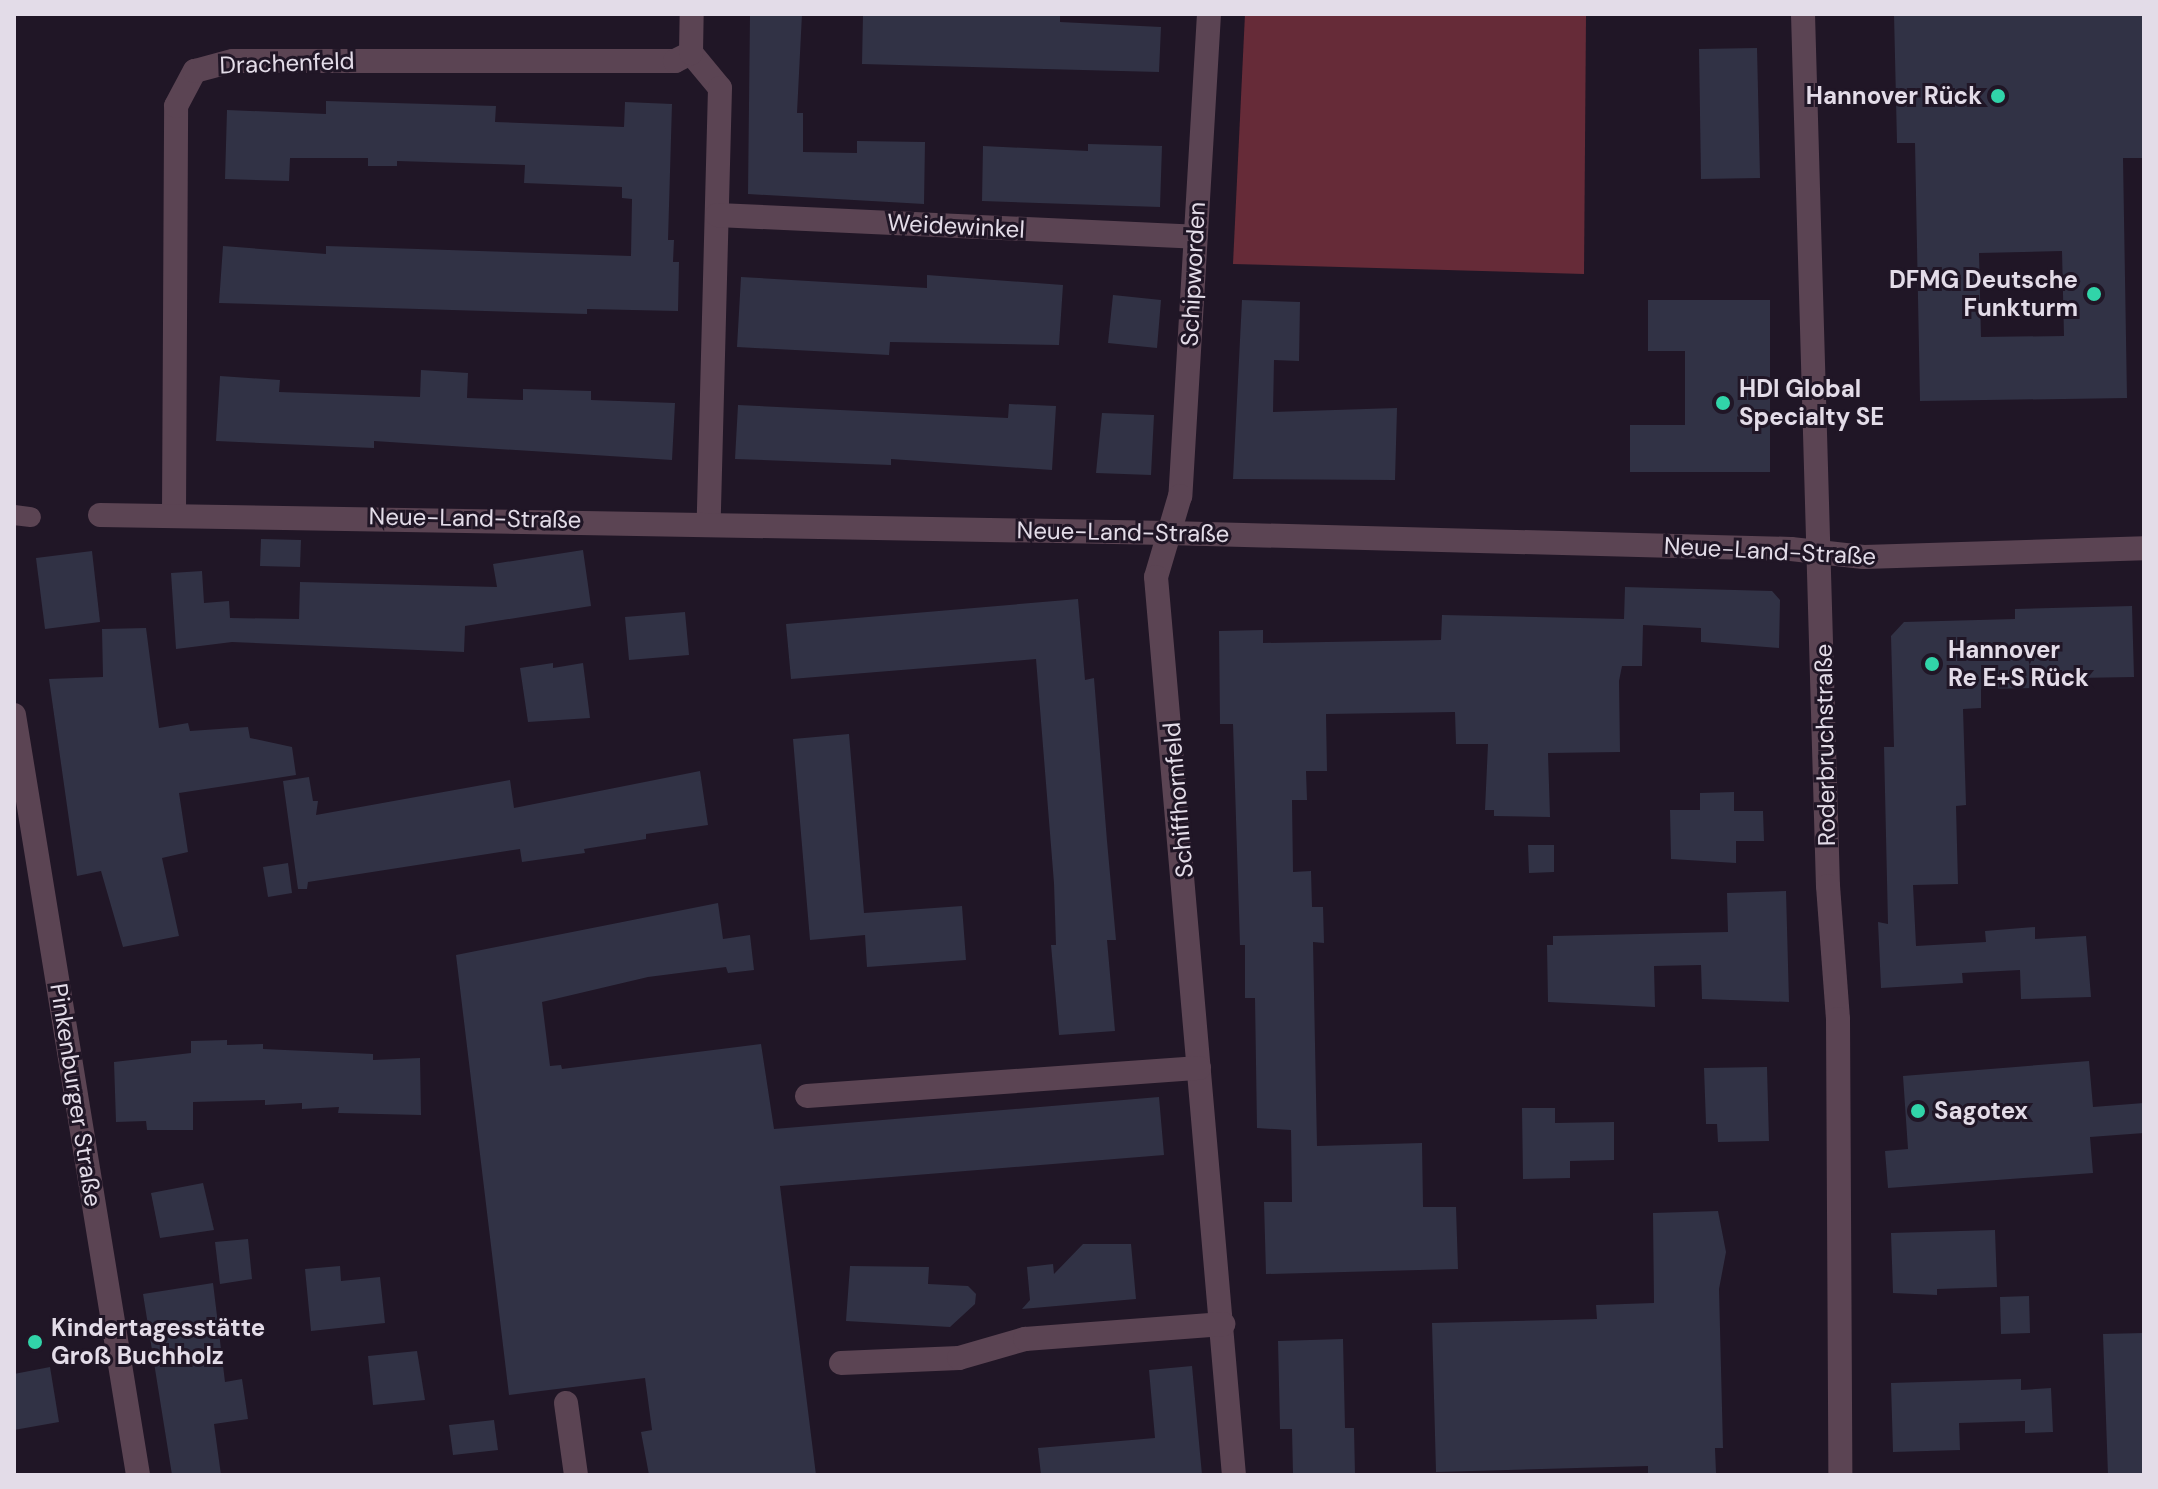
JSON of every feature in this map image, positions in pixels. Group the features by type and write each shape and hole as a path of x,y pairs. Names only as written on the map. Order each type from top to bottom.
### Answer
{"street":[{"path":"692,14 691,53 720,88 709,522"},
{"name":"Schipworden","path":"1169,533 1180,496 1209,14"},
{"name":"Roderbruchstraße","path":"1803,14 1828,886 1838,1019 1840,1475"},
{"name":"Drachenfeld","path":"174,513 176,106 195,71 233,61 675,61 691,53"},
{"name":"Weidewinkel","path":"717,215 1195,237"},
{"name":"Neue-Land-Straße","path":"100,515 174,513 709,522 1819,552 1864,557 2144,548"},
{"name":"Schiffhornfeld","path":"1169,533 1156,577 1234,1475"},
{"name":"Pinkenburger Straße","path":"14,715 138,1475"},
{"path":"807,1096 1199,1068"},
{"path":"841,1363 959,1358 1025,1339 1223,1324"},
{"path":"566,1403 576,1475"}],"shaded area":[{"path":"1245,14 1586,14 1584,274 1233,264"}],"building":[{"path":"750,14 802,14 797,113 803,113 803,152 857,153 857,141 925,142 924,204 748,194"},
{"path":"863,14 1060,14 1060,22 1161,27 1159,72 862,64"},
{"path":"1894,14 2144,14 2144,158 2123,158 2127,398 1920,401 1915,143 1897,143","holes":["2062,251 2064,336 1981,337 1979,253"]},
{"path":"1757,48 1760,178 1701,179 1699,49"},
{"path":"326,101 496,106 495,122 624,127 625,102 672,104 668,240 674,240 673,262 679,262 678,311 587,309 587,314 219,303 223,246 326,254 326,246 631,256 632,199 622,198 622,187 524,183 525,165 397,161 397,166 368,166 368,158 290,158 289,181 225,179 227,110 326,114"},
{"path":"1088,144 1162,146 1160,207 982,201 983,146 1088,151"},
{"path":"927,275 1063,285 1059,345 890,342 889,355 737,347 741,277 927,288"},
{"path":"1113,295 1161,300 1157,348 1108,343"},
{"path":"1242,300 1300,302 1299,361 1274,360 1273,412 1397,408 1395,480 1233,479"},
{"path":"1648,300 1770,300 1770,472 1630,472 1630,425 1685,425 1685,351 1648,351"},
{"path":"421,370 468,373 467,398 523,400 523,389 591,391 591,400 675,403 672,460 374,441 374,448 216,441 220,376 280,380 279,392 420,397"},
{"path":"1009,404 1056,406 1052,470 891,459 891,465 735,459 738,405 1008,418"},
{"path":"1102,413 1154,415 1151,475 1096,473"},
{"path":"261,539 301,540 300,567 260,566"},
{"path":"583,550 591,606 465,626 464,652 232,642 176,649 171,573 202,571 204,603 229,601 230,618 299,619 300,582 497,587 493,564"},
{"path":"92,551 100,622 45,629 36,558"},
{"path":"1625,587 1772,591 1780,600 1779,648 1701,642 1701,628 1643,625 1642,666 1622,666 1619,681 1620,752 1548,753 1550,817 1494,816 1494,810 1485,810 1488,744 1456,744 1455,712 1326,714 1327,771 1306,771 1307,800 1292,800 1293,872 1311,871 1312,907 1323,907 1324,943 1313,942 1317,1146 1422,1143 1423,1207 1456,1207 1458,1269 1266,1274 1264,1202 1292,1202 1291,1130 1257,1128 1255,998 1245,998 1245,945 1240,945 1233,724 1220,724 1219,631 1263,630 1263,643 1441,640 1442,615 1624,619"},
{"path":"1078,599 1085,680 1094,678 1116,940 1107,940 1115,1031 1059,1035 1051,945 1056,945 1054,883 1036,659 791,679 786,624"},
{"path":"2132,606 2134,677 2076,678 2077,687 1981,689 1981,708 1963,709 1966,805 1956,806 1958,884 1913,885 1916,946 1986,942 1985,931 2035,927 2035,939 2086,936 2091,997 2021,999 2020,970 1962,973 1963,983 1881,988 1878,922 1888,924 1884,747 1894,747 1891,636 1904,622 2015,619 2015,609"},
{"path":"685,612 689,655 629,660 625,617"},
{"path":"146,628 159,728 188,723 190,731 248,727 250,738 292,747 296,775 179,793 188,852 162,858 179,936 123,947 101,871 77,876 49,679 103,677 102,629"},
{"path":"553,663 553,668 583,663 590,718 528,722 520,668"},
{"path":"849,734 864,913 962,906 966,960 867,967 865,935 810,940 793,739"},
{"path":"700,771 708,825 646,834 646,839 584,849 585,853 522,862 520,849 308,882 307,889 298,889 283,781 309,777 313,801 318,801 316,815 510,780 514,808"},
{"path":"1734,792 1734,811 1763,811 1764,841 1736,841 1736,863 1671,859 1670,810 1700,810 1700,793"},
{"path":"1528,845 1554,845 1554,872 1529,873"},
{"path":"288,863 292,893 268,897 263,867"},
{"path":"1786,891 1789,1002 1702,999 1701,965 1654,966 1655,1007 1548,1002 1547,945 1553,945 1553,936 1728,932 1727,893"},
{"path":"718,903 723,939 750,935 754,970 728,973 726,967 648,977 542,1002 550,1066 561,1065 562,1069 761,1044 774,1129 1159,1097 1164,1155 780,1186 816,1475 649,1475 641,1432 652,1430 645,1378 509,1395 456,955"},
{"path":"227,1040 227,1045 263,1044 263,1049 373,1054 373,1060 420,1058 421,1115 338,1113 339,1107 302,1109 302,1103 265,1105 265,1100 193,1102 193,1130 147,1130 146,1121 116,1122 114,1062 191,1053 191,1041"},
{"path":"2089,1061 2093,1107 2144,1103 2144,1133 2090,1137 2093,1173 1888,1188 1885,1151 1908,1149 1903,1076"},
{"path":"1767,1067 1769,1141 1718,1142 1717,1124 1706,1124 1704,1068"},
{"path":"1522,1108 1555,1108 1555,1123 1614,1122 1614,1160 1570,1161 1570,1178 1523,1179"},
{"path":"203,1183 214,1230 160,1238 151,1193"},
{"path":"1718,1211 1726,1252 1719,1289 1723,1448 1715,1448 1716,1473 1648,1475 1648,1466 1436,1472 1432,1323 1597,1319 1596,1305 1654,1303 1653,1213"},
{"path":"1995,1230 1997,1287 1937,1289 1937,1295 1893,1293 1891,1233"},
{"path":"248,1239 252,1279 220,1284 215,1242"},
{"path":"1083,1244 1131,1244 1136,1299 1022,1309 1030,1300 1027,1267 1053,1264 1054,1274"},
{"path":"340,1266 341,1281 380,1277 385,1323 311,1331 305,1269"},
{"path":"850,1266 929,1267 928,1284 968,1286 976,1294 975,1304 950,1327 846,1321"},
{"path":"213,1283 225,1382 242,1379 248,1419 214,1424 221,1475 172,1475 143,1294"},
{"path":"2029,1296 2030,1333 2001,1334 2000,1297"},
{"path":"2144,1333 2144,1475 2108,1475 2103,1334"},
{"path":"1343,1339 1345,1428 1354,1428 1355,1475 1293,1475 1292,1429 1280,1429 1278,1341"},
{"path":"417,1351 425,1400 373,1405 368,1356"},
{"path":"1192,1366 1202,1475 1041,1475 1038,1448 1155,1438 1149,1370"},
{"path":"50,1367 59,1422 14,1430 14,1374"},
{"path":"2021,1379 2021,1390 2051,1388 2053,1432 2025,1433 2025,1421 1959,1423 1960,1450 1893,1452 1891,1383"},
{"path":"494,1420 498,1450 453,1455 449,1425"}],"place":[{"name":"Hannover Rück","path":"1998,96"},
{"name":"DFMG Deutsche Funkturm","path":"2094,294"},
{"name":"HDI Global Specialty SE","path":"1723,403"},
{"name":"Hannover Re E+S Rück","path":"1932,664"},
{"name":"Sagotex","path":"1918,1111"},
{"name":"Kindertagesstätte Groß Buchholz","path":"35,1342"}]}
